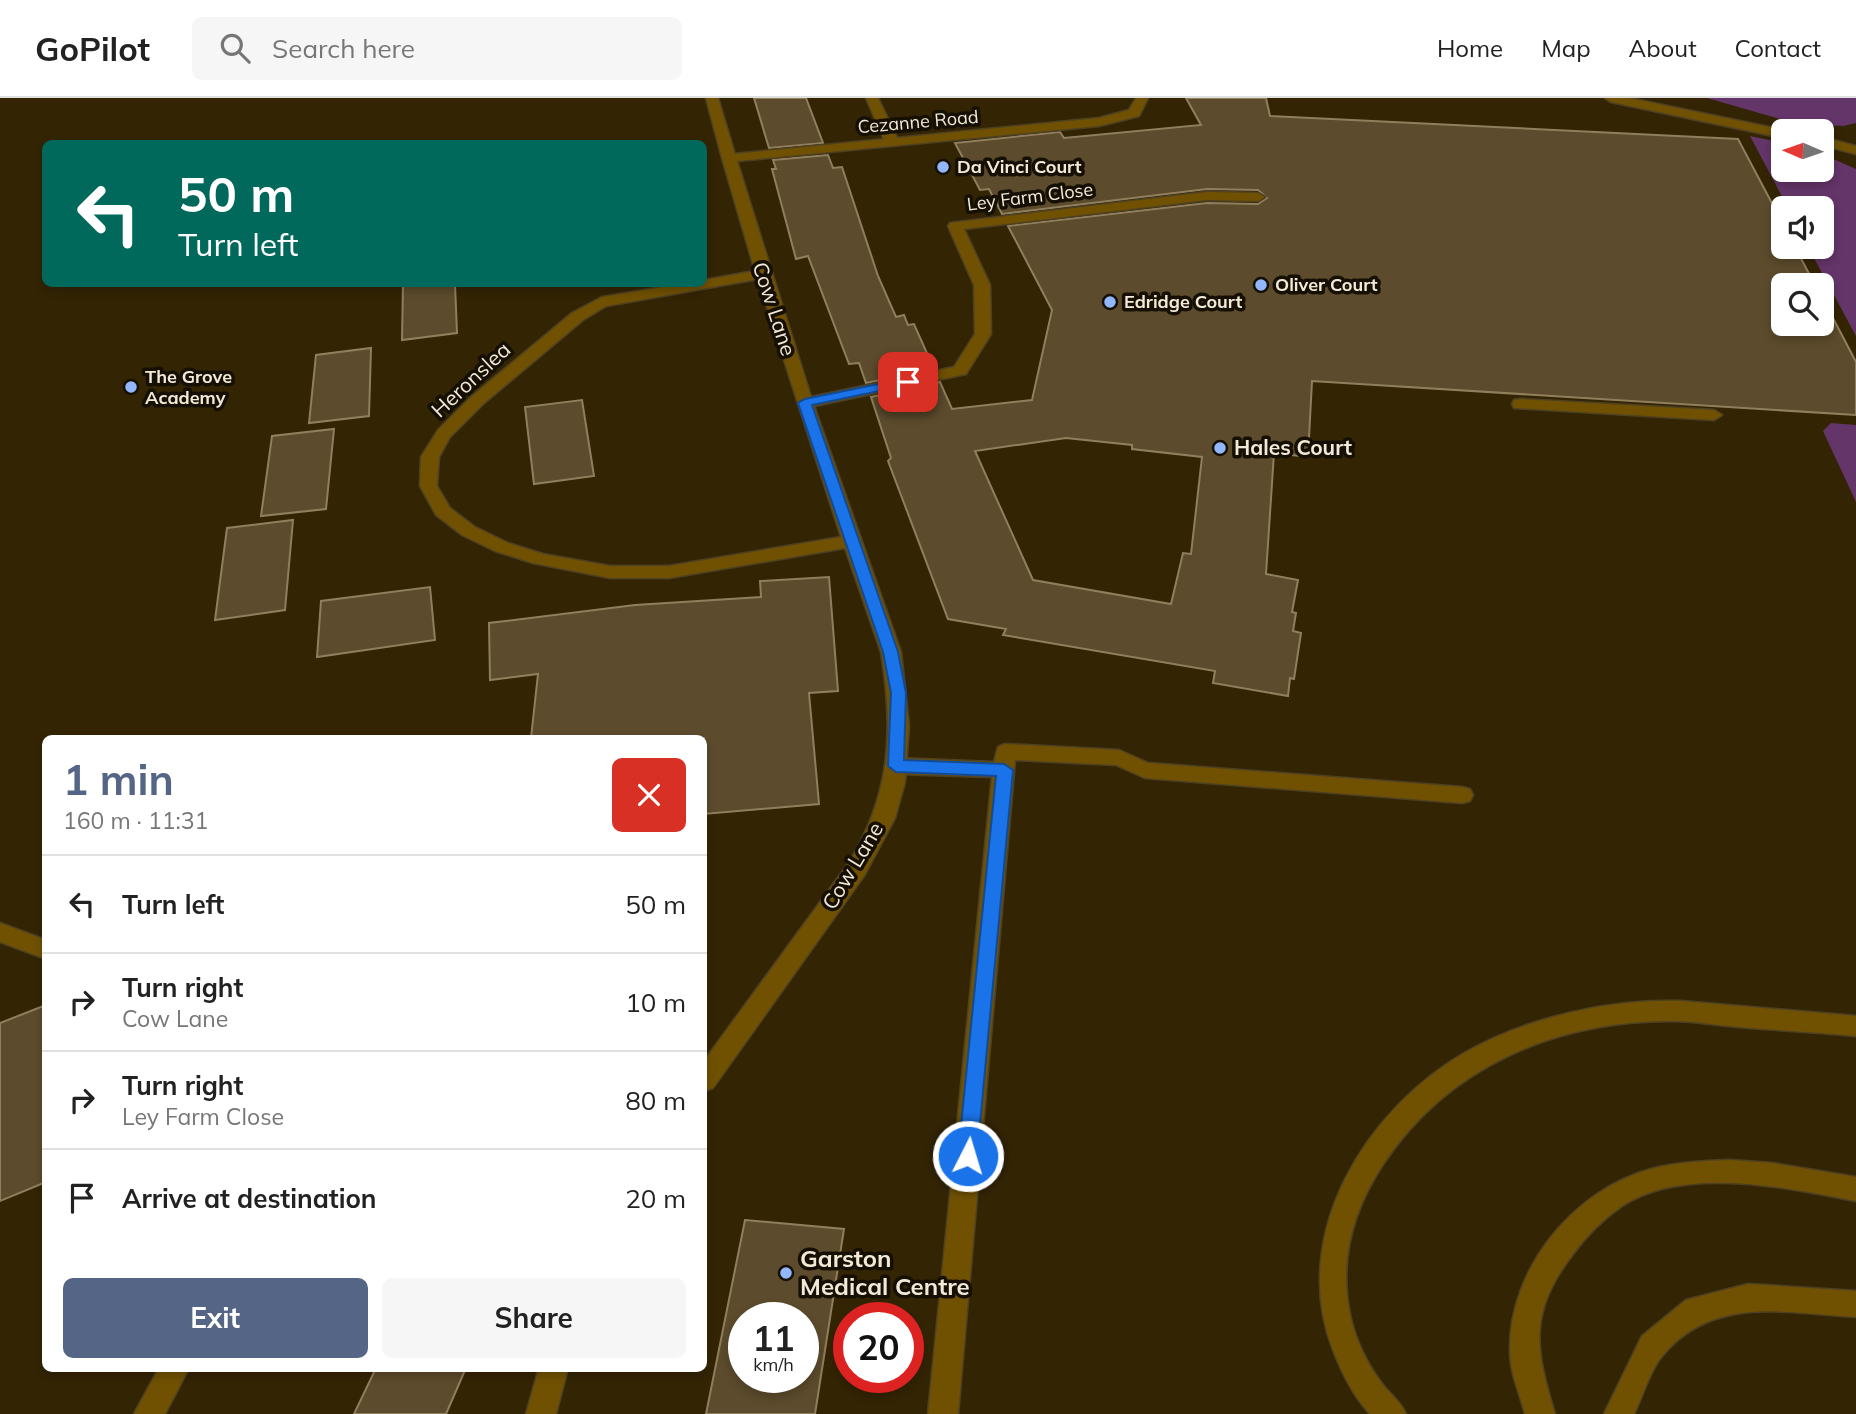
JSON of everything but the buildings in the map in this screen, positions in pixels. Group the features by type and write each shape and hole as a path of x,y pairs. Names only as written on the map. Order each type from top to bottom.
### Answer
{"street":[{"name":"Cow Lane","path":"707,1076 845,885 871,841 889,802 896,766 899,693 891,652 850,541 762,274 712,98"},
{"path":"872,98 892,142"},
{"name":"Cezanne Road","path":"729,158 1099,121 1134,113 1142,98"},
{"path":"1611,98 1771,131"},
{"path":"1834,144 1856,148"},
{"name":"Ley Farm Close","path":"805,403 960,371 983,334 982,285 954,226 1207,196 1258,197"},
{"name":"Heronslea","path":"707,284 762,274"},
{"name":"Heronslea","path":"688,287 602,302 579,313 448,430 431,454 426,475 432,492 456,524 488,542 528,557 574,568 635,574 666,573 850,541"},
{"path":"1520,404 1714,415"},
{"path":"943,1414 1005,752 1119,758 1145,770 1462,795"},
{"path":"896,766 1004,770"},
{"path":"0,932 42,948"},
{"path":"1391,1414 1380,1405 1358,1372 1338,1331 1332,1268 1341,1216 1363,1172 1389,1136 1444,1082 1474,1060 1554,1029 1628,1014 1667,1010 1856,1026"},
{"path":"1540,1414 1524,1353 1535,1288 1561,1245 1591,1210 1633,1185 1685,1174 1737,1170 1792,1176 1856,1189"},
{"path":"1619,1414 1652,1346 1696,1310 1748,1297 1856,1304"},
{"path":"149,1414 173,1372"},
{"path":"541,1414 553,1372"}],"shaded area":[{"path":"1707,98 1856,98 1856,123 1843,126 1834,125 1834,119 1780,119"},
{"path":"1750,136 1771,140 1771,176"},
{"path":"1834,159 1856,169 1856,336 1834,295 1834,273 1822,273 1814,259 1834,259 1834,196 1782,196 1774,182 1834,182"},
{"path":"1831,423 1856,425 1856,502 1823,431"}],"place":[{"name":"Da Vinci Court","path":"943,167"},
{"name":"Oliver Court","path":"1261,285"},
{"name":"Edridge Court","path":"1110,302"},
{"name":"The Grove Academy","path":"131,387"},
{"name":"Hales Court","path":"1220,448"},
{"name":"Garston Medical Centre","path":"786,1273"}],"route":[{"path":"908,382 805,403 845,527 891,652 899,693 896,766 1004,770 968,1156"}]}
